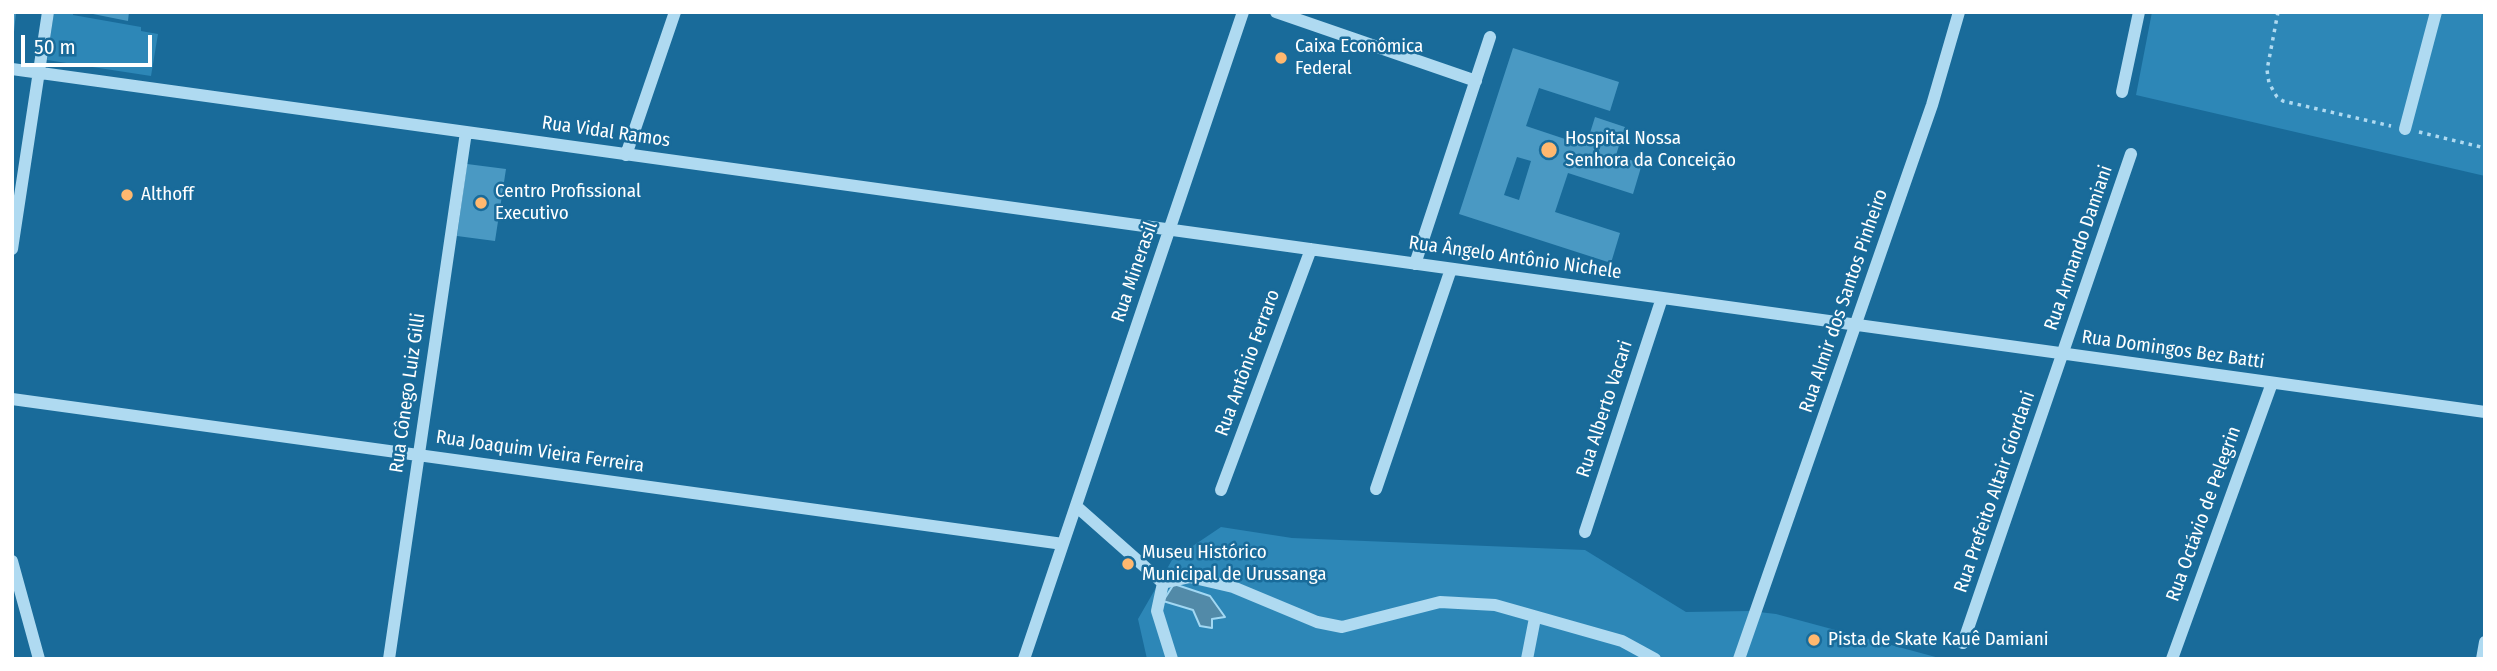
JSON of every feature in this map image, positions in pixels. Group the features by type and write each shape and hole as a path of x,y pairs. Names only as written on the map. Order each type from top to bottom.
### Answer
{"street":[{"path":"12,249 48,12"},
{"name":"Rua Minerasil","path":"1024,659 1243,12"},
{"path":"1276,12 1476,80"},
{"name":"Rua Almir dos Santos Pinheiro","path":"1739,659 1936,93 1959,12"},
{"path":"2122,92 2139,12"},
{"path":"2405,129 2436,12"},
{"path":"626,155 674,16"},
{"path":"1415,264 1490,37"},
{"name":"Rua Vidal Ramos","path":"12,69 1169,230"},
{"name":"Rua Cônego Luiz Gilli","path":"389,659 466,132"},
{"name":"Rua Armando Damiani","path":"2063,354 2132,154"},
{"name":"Rua Ângelo Antônio Nichele","path":"1169,230 1856,325"},
{"name":"Rua Antônio Ferraro","path":"1221,490 1311,250"},
{"path":"1376,489 1451,269"},
{"name":"Rua Alberto Vacari","path":"1585,532 1662,298"},
{"name":"Rua Domingos Bez Batti","path":"1856,325 2485,412"},
{"name":"Rua Prefeito Altair Giordani","path":"1963,643 2063,354"},
{"name":"Rua Octávio de Pelegrin","path":"2172,659 2272,383"},
{"name":"Rua Joaquim Vieira Ferreira","path":"12,399 1063,544"},
{"path":"1076,506 1163,583"},
{"path":"12,561 43,658"},
{"path":"1163,583 1190,577 1233,587 1317,622 1342,627 1440,601 1495,605 1622,641 1656,659"},
{"path":"1163,583 1157,611 1172,659"},
{"path":"1527,659 1535,618"},
{"path":"2482,659 2485,642"}],"path":[{"path":"2278,12 2267,70 2269,83 2277,97 2283,101 2485,148"}],"shaded area":[{"path":"54,12 73,12 73,15 141,27 141,31 158,34 151,76 47,60"},
{"path":"2152,12 2485,12 2485,176 2136,95"},
{"path":"1221,527 1292,538 1585,550 1686,612 1750,611 1776,614 1943,659 1147,659 1138,619 1172,560"},
{"path":"1174,584 1210,596 1225,617 1212,619 1212,628 1200,626 1193,610 1163,601"}],"building":[{"path":"12,12 16,12 14,32 12,32"},
{"path":"83,12 129,12 128,21"},
{"name":"Hospital Nossa Senhora da Conceição","path":"1513,48 1619,82 1610,111 1539,88 1526,126 1586,146 1595,117 1625,127 1616,155 1642,164 1633,194 1568,173 1555,212 1620,233 1611,263 1459,214","holes":["1517,157 1531,161 1519,200 1504,195"]},
{"name":"Centro Profissional Executivo","path":"467,164 506,169 495,241 457,236"}],"place":[{"name":"Caixa Econômica Federal","path":"1281,58"},
{"name":"Hospital Nossa Senhora da Conceição","path":"1549,150"},
{"name":"Althoff","path":"127,195"},
{"name":"Centro Profissional Executivo","path":"481,203"},
{"name":"Museu Histórico Municipal de Urussanga","path":"1128,564"},
{"name":"Pista de Skate Kauê Damiani","path":"1814,640"}]}
